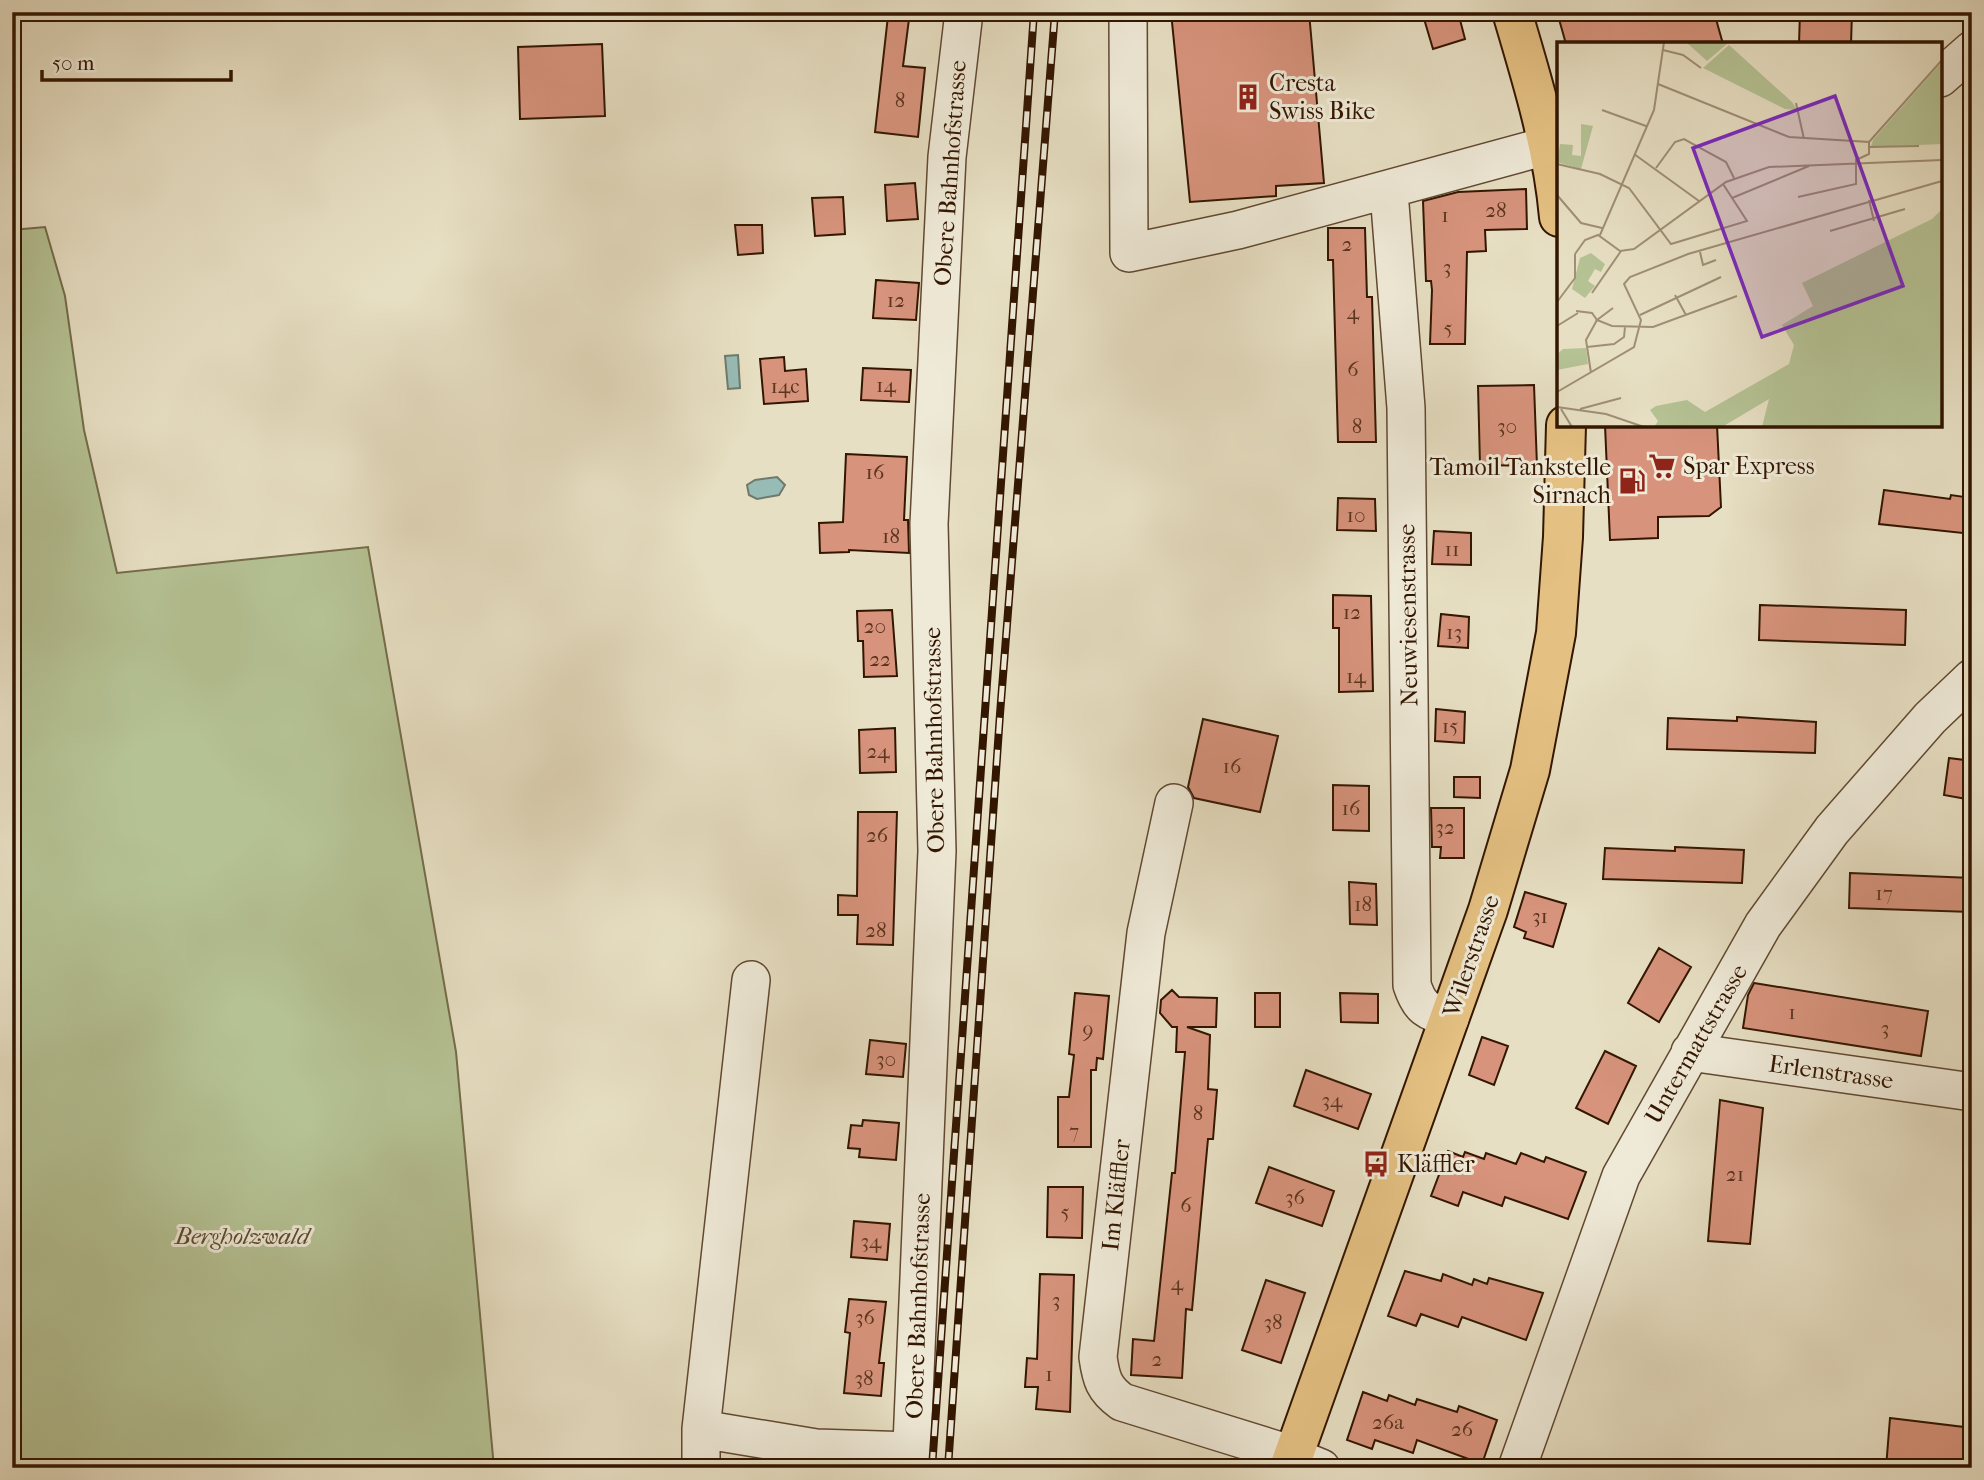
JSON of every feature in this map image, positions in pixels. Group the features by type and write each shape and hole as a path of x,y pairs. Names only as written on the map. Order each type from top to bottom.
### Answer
{"main road":[{"path":"1511,12 1557,198"},
{"name":"Wilerstrasse","path":"1301,1464 1510,841 1540,729 1556,633 1563,537 1566,427"}],"street":[{"name":"Obere Bahnhofstrasse","path":"911,1459 937,851 929,524 947,157 964,12"},
{"path":"1128,12 1129,253 1238,230 1390,192 1546,146"},
{"path":"1942,76 1972,50"},
{"name":"Neuwiesenstrasse","path":"1390,192 1406,408 1412,985 1419,1003 1431,1012 1450,1018"},
{"name":"Untermattstrasse","path":"1517,1468 1621,1176 1763,925 1832,830 1930,718 1972,678"},
{"name":"Im Kläffler","path":"1174,803 1146,933 1098,1357 1101,1381 1109,1392 1122,1402 1301,1464"},
{"path":"701,1468 701,1429 751,980"},
{"name":"Erlenstrasse","path":"1690,1052 1972,1092"},
{"path":"701,1429 816,1448 911,1459"}],"green space":[{"name":"Bergholzwald","path":"45,227 65,296 84,430 117,573 368,547 456,1052 494,1468 12,1468 12,230"}],"water":[{"path":"738,355 740,388 728,389 725,356"},
{"path":"777,477 785,485 779,495 757,499 749,495 747,485 755,480"}],"building":[{"name":"Cresta Swiss Bike","path":"1171,12 1309,12 1324,183 1276,186 1276,196 1190,202"},
{"path":"1422,12 1458,12 1465,39 1433,49"},
{"path":"1557,12 1714,12 1722,42 1565,42"},
{"path":"1800,12 1852,12 1851,42 1799,42"},
{"path":"888,16 909,19 903,66 925,68 918,137 875,132"},
{"path":"602,44 605,116 520,119 518,47"},
{"path":"915,183 918,219 887,221 885,185"},
{"path":"1526,189 1527,229 1485,230 1486,251 1467,252 1465,344 1430,344 1432,290 1431,281 1426,281 1423,201 1458,192"},
{"path":"843,197 845,234 815,236 812,198"},
{"path":"735,225 762,225 763,253 738,255"},
{"path":"1328,228 1365,228 1367,297 1372,297 1376,442 1338,442 1333,260 1328,260"},
{"path":"876,280 919,283 916,320 873,318"},
{"path":"784,357 785,371 806,369 808,401 764,404 760,359"},
{"path":"863,368 911,370 909,402 861,400"},
{"path":"1534,385 1537,466 1480,465 1478,386"},
{"path":"1605,427 1717,427 1721,507 1709,516 1658,517 1658,538 1610,540"},
{"path":"846,454 907,457 904,520 908,520 909,553 849,550 820,553 819,523 843,522"},
{"path":"1884,490 1950,499 1951,495 1972,498 1972,534 1879,524"},
{"path":"1338,498 1375,499 1376,531 1337,530"},
{"path":"1434,531 1471,533 1471,565 1432,564"},
{"path":"1333,595 1371,596 1373,691 1339,692 1339,628 1333,628"},
{"path":"1760,605 1906,610 1905,645 1759,640"},
{"path":"892,610 897,676 864,677 863,641 858,641 857,611"},
{"path":"1441,614 1469,617 1468,648 1438,646"},
{"path":"1436,709 1465,712 1464,743 1435,741"},
{"path":"1737,717 1816,722 1815,753 1667,749 1668,718 1737,721"},
{"path":"1203,719 1278,736 1260,812 1194,798 1188,787"},
{"path":"895,728 896,772 860,773 859,730"},
{"path":"1949,758 1972,761 1972,800 1944,795"},
{"path":"1454,777 1480,777 1480,798 1454,797"},
{"path":"1333,785 1369,786 1369,831 1333,830"},
{"path":"1431,808 1464,808 1464,858 1440,858 1441,847 1432,847"},
{"path":"858,812 897,812 893,945 857,944 858,915 838,915 838,895 857,896"},
{"path":"1675,847 1744,850 1742,883 1603,879 1605,848 1675,851"},
{"path":"1850,873 1972,878 1972,912 1849,908"},
{"path":"1349,882 1376,884 1377,925 1350,924"},
{"path":"1525,892 1566,904 1553,947 1524,938 1526,932 1514,927"},
{"path":"1659,948 1691,967 1659,1022 1628,1003"},
{"path":"1754,983 1928,1011 1921,1056 1743,1028 1748,995"},
{"path":"1172,990 1179,997 1217,998 1216,1027 1187,1027 1210,1035 1208,1089 1217,1090 1213,1139 1208,1139 1192,1310 1186,1309 1182,1378 1131,1375 1133,1339 1154,1341 1172,1173 1175,1173 1185,1052 1176,1052 1177,1027 1172,1027 1160,1013 1161,1000"},
{"path":"1075,993 1109,996 1103,1059 1097,1058 1096,1070 1091,1070 1091,1147 1058,1147 1058,1097 1069,1097 1074,1055 1069,1054"},
{"path":"1255,993 1280,993 1280,1027 1255,1027"},
{"path":"1340,993 1378,994 1378,1023 1341,1022"},
{"path":"1482,1037 1508,1046 1494,1085 1469,1075"},
{"path":"870,1040 906,1044 903,1077 866,1074"},
{"path":"1605,1051 1636,1066 1608,1124 1576,1108"},
{"path":"1306,1070 1371,1094 1358,1129 1294,1106"},
{"path":"1720,1100 1763,1108 1750,1244 1708,1241"},
{"path":"863,1120 899,1123 896,1160 859,1157 860,1149 848,1148 851,1125 862,1126"},
{"path":"1448,1151 1463,1157 1465,1152 1484,1159 1486,1153 1516,1164 1521,1153 1544,1162 1546,1157 1586,1172 1568,1219 1505,1197 1502,1206 1463,1192 1458,1206 1431,1196"},
{"path":"1269,1167 1334,1191 1322,1226 1256,1203"},
{"path":"1048,1187 1083,1187 1082,1238 1047,1237"},
{"path":"854,1221 890,1224 887,1260 851,1257"},
{"path":"1405,1271 1441,1281 1443,1274 1472,1285 1474,1279 1487,1284 1489,1278 1543,1293 1526,1340 1462,1317 1458,1327 1421,1314 1416,1326 1388,1316"},
{"path":"1040,1274 1074,1275 1070,1412 1036,1409 1038,1387 1025,1387 1027,1358 1037,1359"},
{"path":"1266,1280 1305,1293 1281,1363 1242,1350"},
{"path":"849,1299 886,1302 879,1363 884,1363 881,1396 844,1393 850,1333 845,1332"},
{"path":"1363,1392 1387,1401 1389,1395 1415,1405 1417,1399 1457,1412 1459,1406 1497,1420 1482,1464 1417,1440 1413,1453 1375,1440 1372,1449 1347,1440"},
{"path":"1890,1418 1972,1428 1972,1468 1886,1468"}],"railway":[{"path":"932,1468 1034,12"},
{"path":"948,1468 1000,714 1055,12"}],"place":[{"name":"Cresta Swiss Bike","path":"1248,97"},
{"name":"Spar Express","path":"1662,466"},
{"name":"Tamoil Tankstelle Sirnach","path":"1632,481"},
{"name":"Kläffler","path":"1376,1164"}]}
